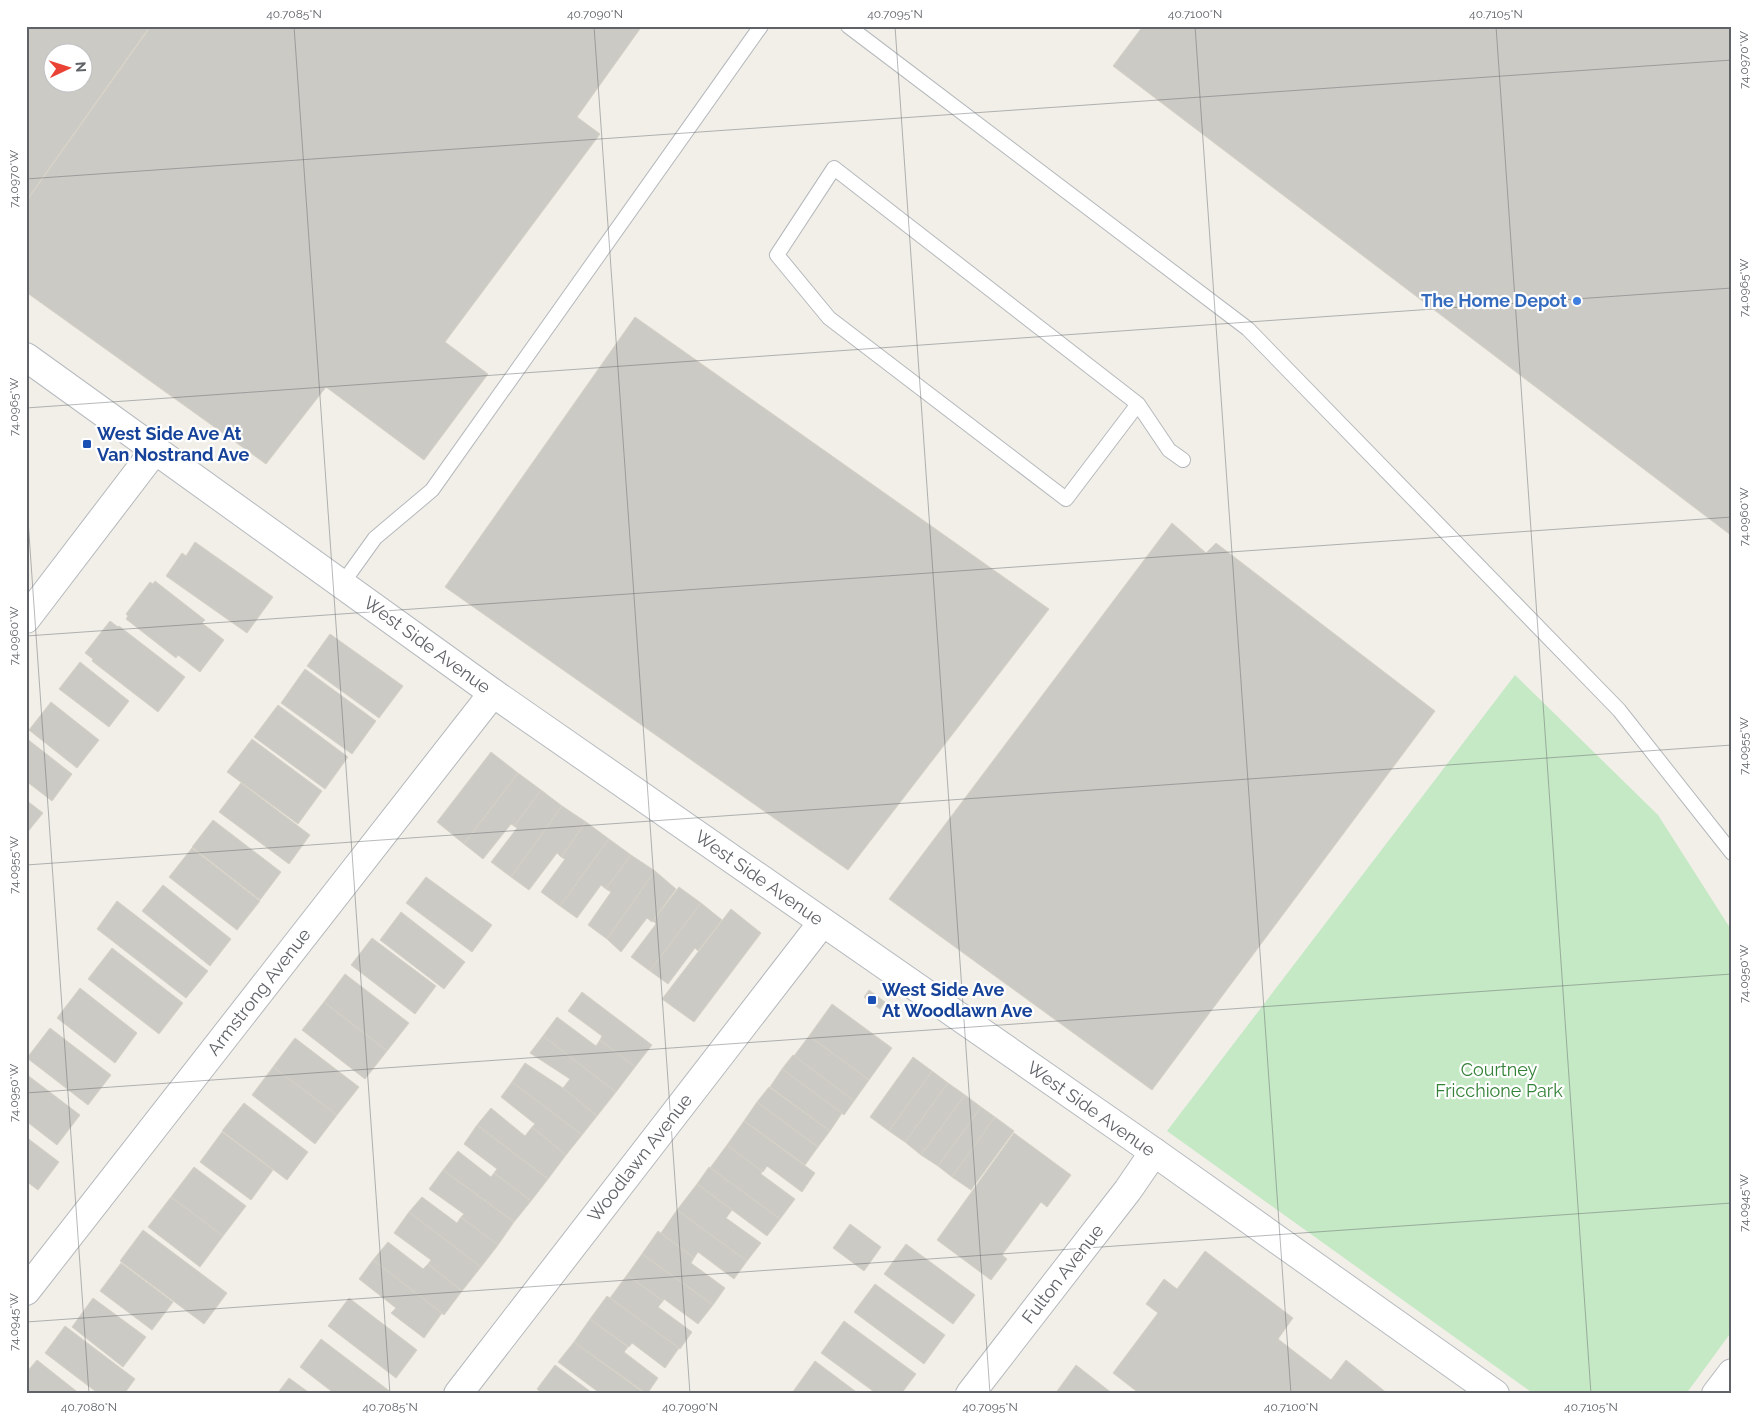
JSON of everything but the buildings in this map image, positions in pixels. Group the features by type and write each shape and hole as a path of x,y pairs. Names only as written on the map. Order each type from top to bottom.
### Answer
{"street":[{"name":"West Side Avenue","path":"26,357 493,693 1154,1152 1488,1392"},
{"path":"26,619 155,450"},
{"name":"Armstrong Avenue","path":"26,1291 493,693"},
{"name":"Woodlawn Avenue","path":"458,1394 822,923"},
{"name":"Fulton Avenue","path":"970,1394 1122,1198 1154,1152"},
{"path":"1716,1394 1732,1373"}],"lane":[{"path":"342,584 375,538 432,490 762,26"},
{"path":"848,26 1248,329 1618,710 1732,853"},
{"path":"1138,404 1066,498 829,318 778,255 834,168 1138,404 1169,450 1183,460"}],"green space":[{"name":"Courtney Fricchione Park","path":"1515,675 1658,815 1732,931 1732,1331 1686,1394 1534,1394 1167,1131"}],"place":[{"name":"The Home Depot","path":"1577,301"},
{"name":"West Side Ave At Van Nostrand Ave","path":"87,444"},
{"name":"West Side Ave At Woodlawn Ave","path":"872,1000"}]}
